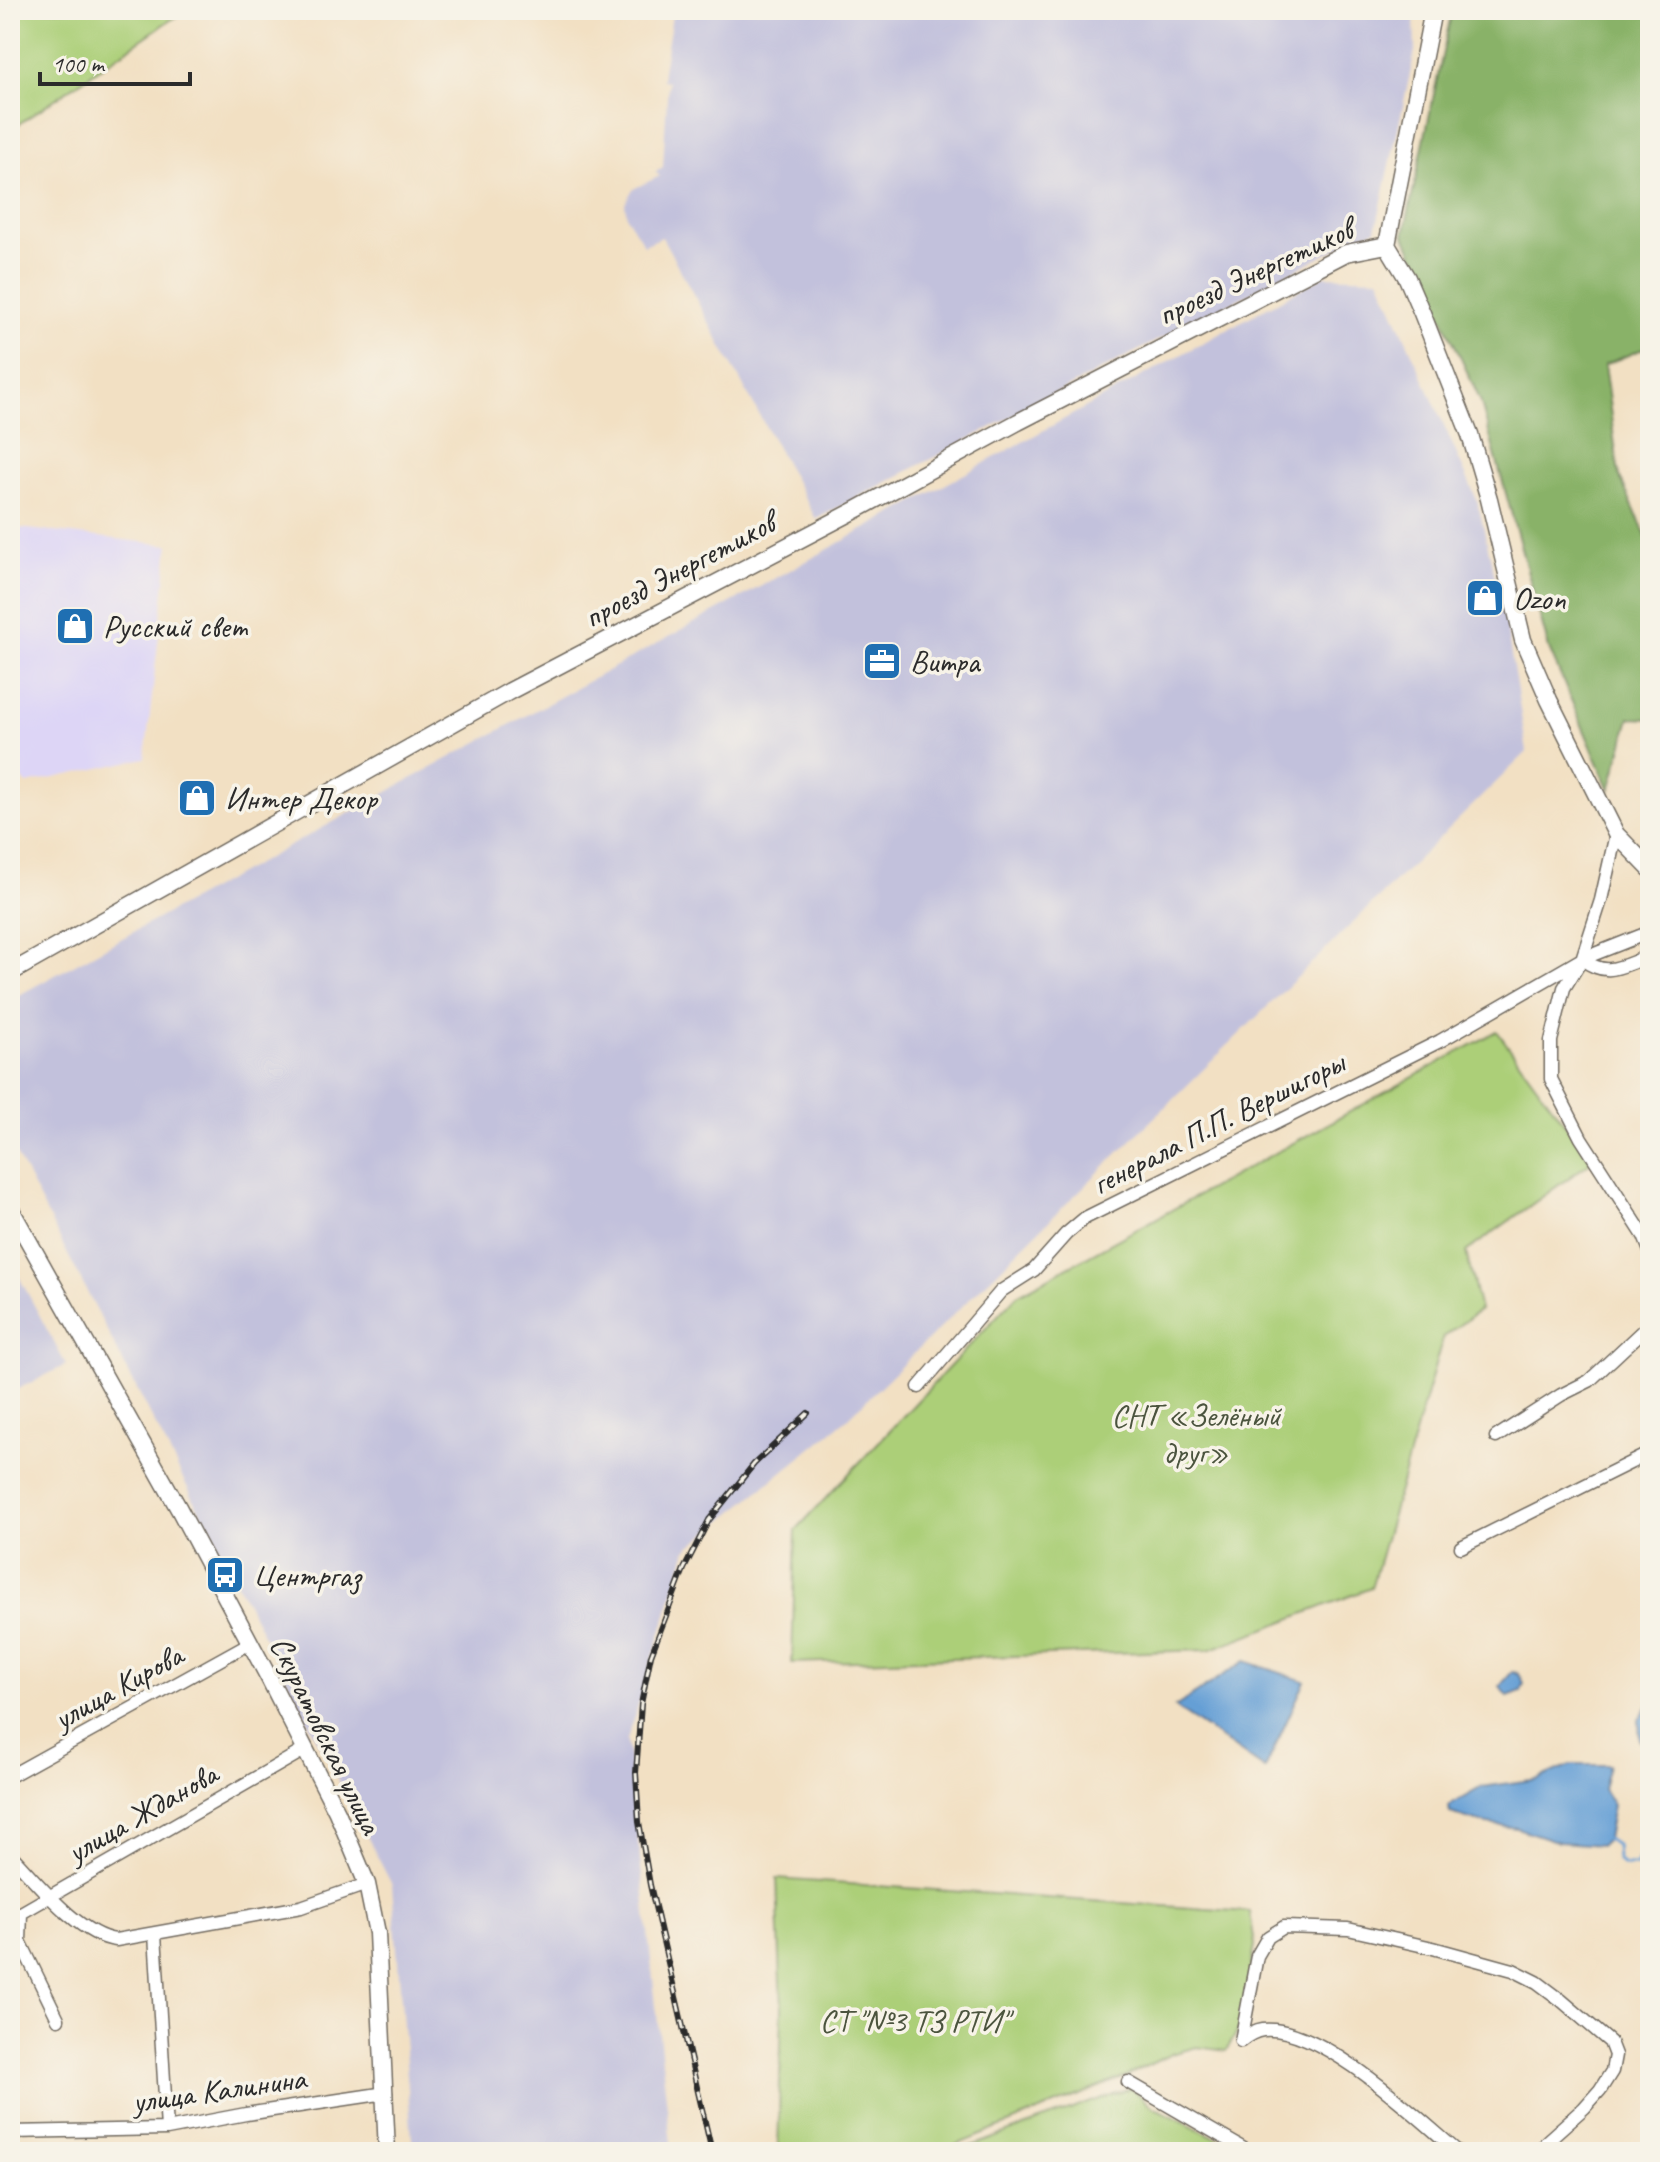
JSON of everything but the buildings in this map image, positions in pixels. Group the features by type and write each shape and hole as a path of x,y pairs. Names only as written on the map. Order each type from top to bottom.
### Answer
{"street":[{"path":"1433,10 1387,245 1407,278 1470,435 1523,640 1549,700 1616,834 1650,869"},
{"name":"проезд Энергетиков","path":"10,973 510,691 1018,422 1346,253 1387,245"},
{"path":"1616,834 1601,900 1582,959 1564,988 1551,1041 1551,1079 1581,1138 1644,1236 1650,1251"},
{"name":"генерала П.П. Вершигоры","path":"919,1387 1001,1291 1034,1270 1085,1218 1440,1041 1582,959 1650,932"},
{"path":"1582,959 1600,970 1650,956"},
{"name":"Скуратовская улица","path":"10,1208 179,1509 306,1749 367,1884 377,1933 387,2152"},
{"path":"1496,1437 1561,1395 1589,1381 1650,1324"},
{"path":"1461,1547 1650,1453"},
{"name":"улица Кирова","path":"10,1776 250,1643"},
{"name":"улица Жданова","path":"58,2019 20,1941 21,1913 306,1749"},
{"path":"10,1854 50,1896 101,1939 155,1934 301,1907 367,1884"},
{"path":"1458,2152 1365,2073 1319,2045 1286,2033 1263,2030 1241,2041 1257,1956 1268,1937 1284,1927 1348,1929 1513,1970 1537,1982 1561,2000 1610,2042 1615,2055 1612,2071 1600,2090 1547,2141 1540,2152"},
{"path":"155,1934 167,2129"},
{"path":"1128,2082 1249,2152"},
{"name":"улица Калинина","path":"10,2132 167,2129 386,2093"}],"shaded area":[{"path":"673,10 1414,10 1415,51 1376,229 816,519 662,237 644,245 627,218 625,203 633,189 660,176 655,172 663,167 668,81 662,80"},
{"path":"1324,276 1379,278 1477,500 1506,624 1527,752 846,1420 687,1549 627,1740 672,2152 413,2152 392,1885 10,1142 10,1000"},
{"name":"Русский свет","path":"10,527 169,545 145,758 27,784 10,764"},
{"path":"10,1263 66,1365 10,1393"}],"green space":[{"path":"10,10 189,10 10,130"},
{"path":"1452,10 1650,10 1650,346 1604,365 1619,475 1650,545 1650,719 1630,718 1610,790 1549,649 1480,400 1404,234"},
{"name":"СНТ «Зелёный друг»","path":"1497,1031 1592,1161 1466,1252 1480,1310 1443,1337 1371,1588 1209,1650 792,1663 796,1530 1017,1295"},
{"name":"СТ \"№3 ТЗ РТИ\"","path":"777,1879 1250,1912 1255,1945 1239,2029 1226,2051 1197,2047 1171,2054 1124,2077 939,2152 778,2152 782,2009"},
{"path":"1130,2088 1152,2106 1245,2152 955,2152"}],"water":[{"path":"1245,1661 1305,1681 1265,1769 1175,1707"},
{"path":"1512,1672 1519,1673 1524,1683 1521,1691 1508,1696 1500,1686"},
{"path":"1650,1703 1650,1746 1640,1741 1639,1719"},
{"path":"1570,1765 1609,1765 1603,1789 1613,1805 1607,1839 1601,1845 1559,1842 1517,1828 1487,1824 1450,1813 1449,1806 1482,1787 1538,1779"}],"waterway":[{"path":"1607,1839 1616,1845 1617,1859 1624,1865 1636,1865 1645,1847 1650,1844"}],"railway":[{"path":"712,2152 650,1885 639,1822 636,1773 641,1704 651,1655 684,1569 709,1520 754,1464 808,1413"}],"place":[{"name":"Ozon","path":"1485,598"},
{"name":"Русский свет","path":"75,626"},
{"name":"Витра","path":"882,661"},
{"name":"Интер Декор","path":"197,798"},
{"name":"Центргаз","path":"225,1575"}]}
